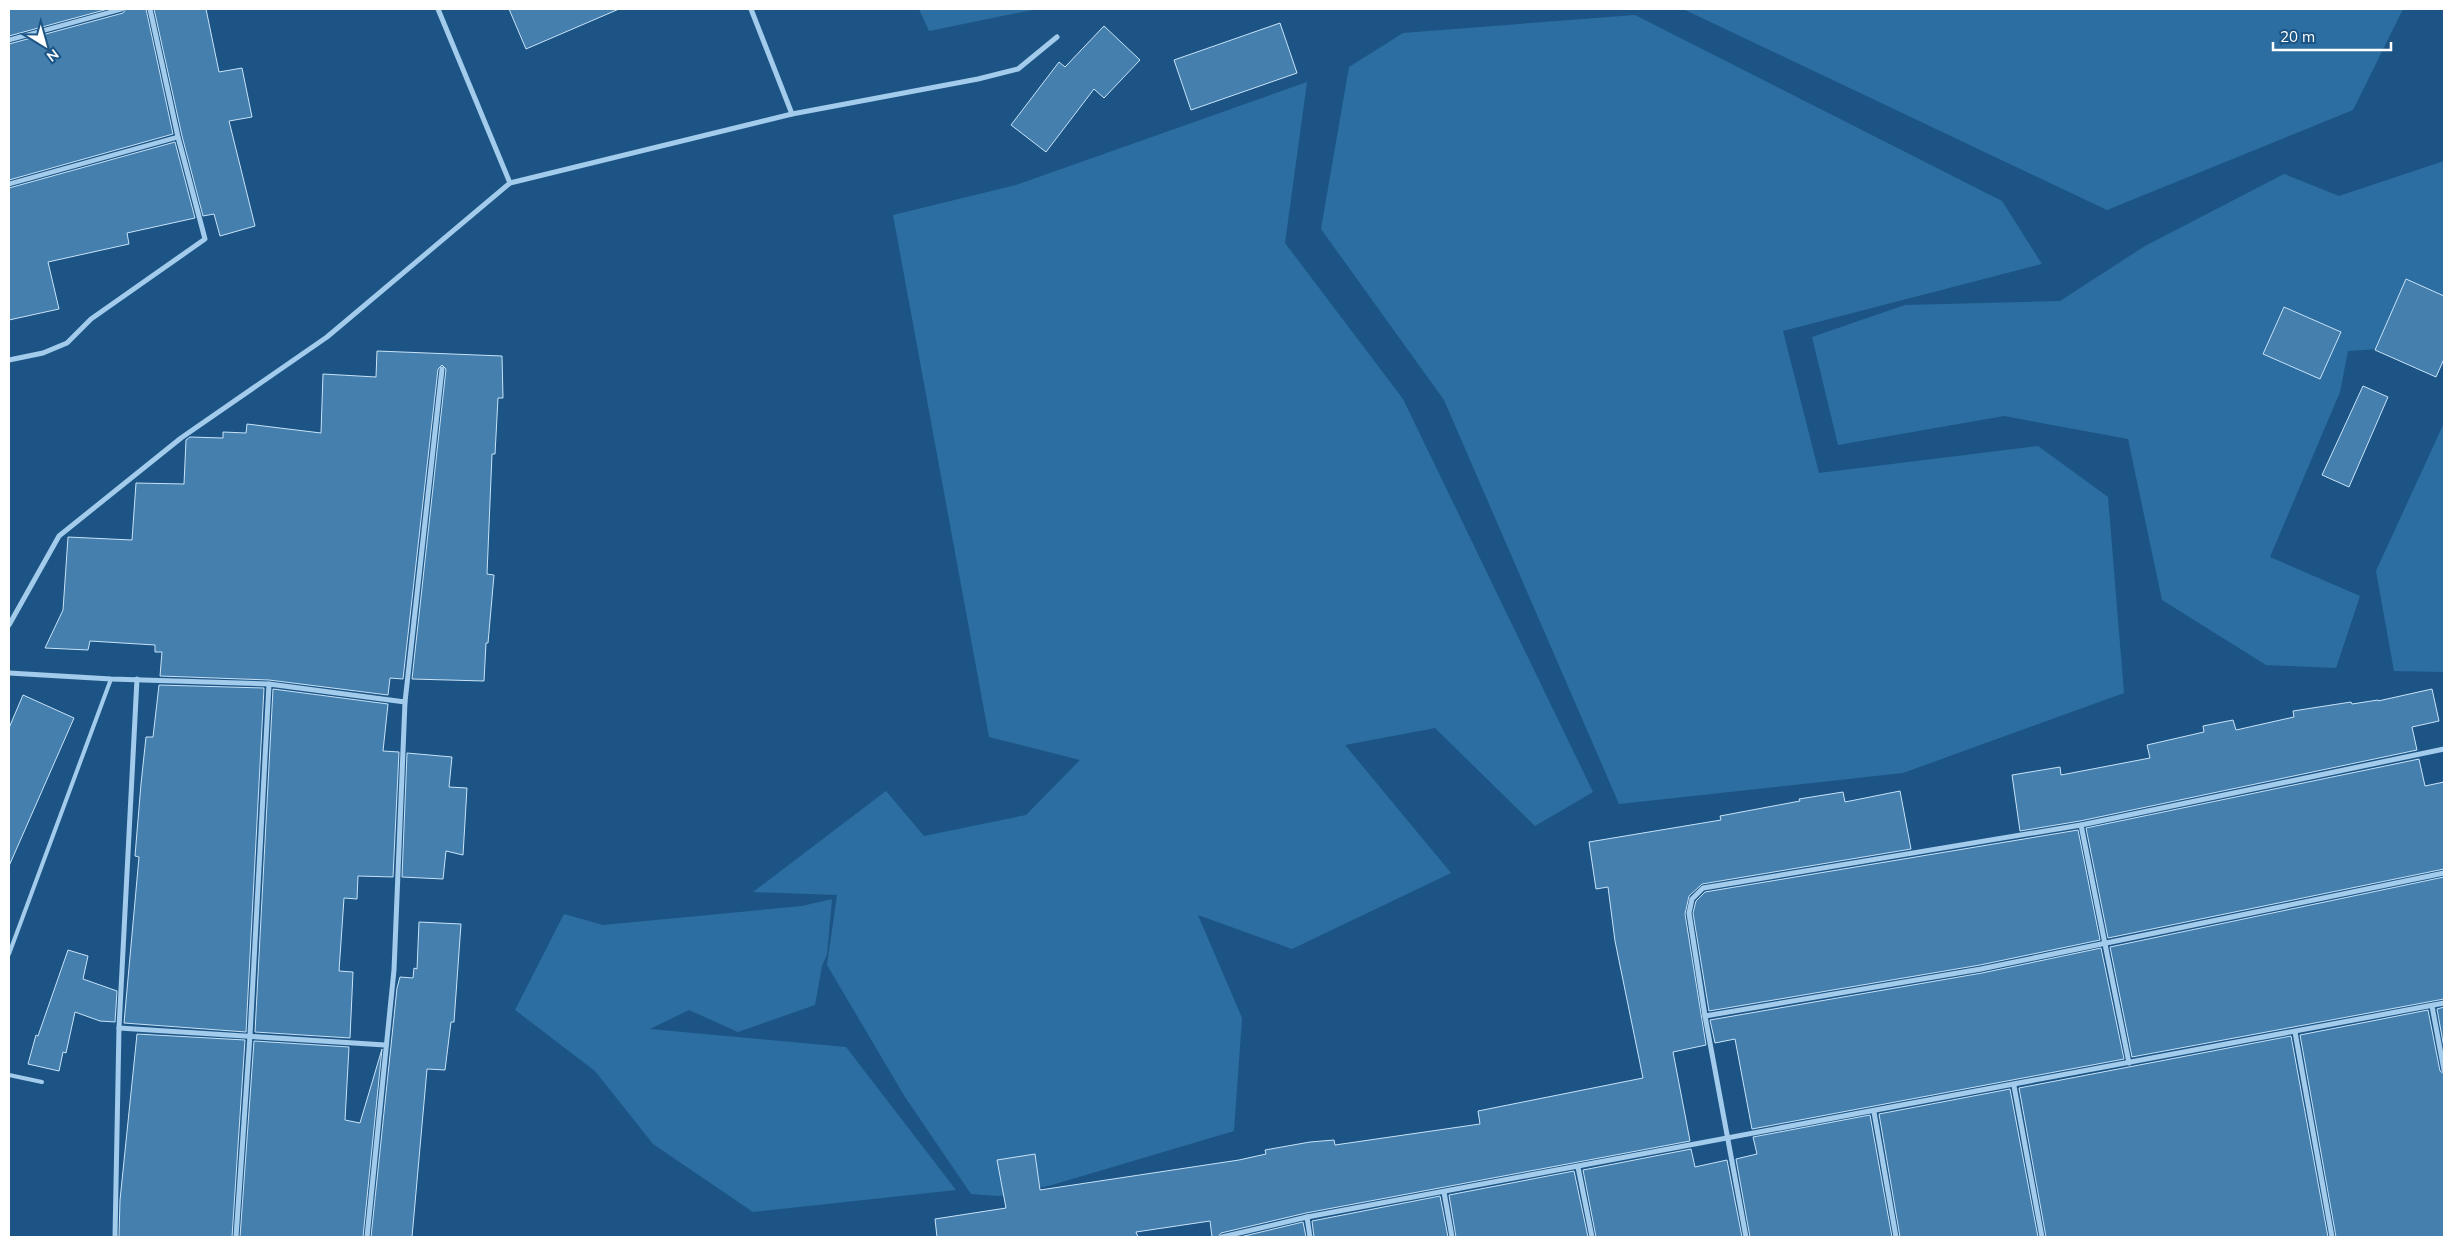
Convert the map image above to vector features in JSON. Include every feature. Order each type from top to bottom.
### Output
[{"type":"street","points":[[9,40],[122,9]]},
{"type":"street","points":[[9,360],[43,353],[67,342],[91,319],[205,239],[178,138],[150,9]]},
{"type":"street","points":[[438,9],[510,183]]},
{"type":"street","points":[[751,9],[792,114]]},
{"type":"street","points":[[9,625],[59,536],[181,438],[327,337],[510,183],[792,114],[1018,69],[1057,37]]},
{"type":"street","points":[[9,184],[178,138]]},
{"type":"street","points":[[367,1237],[394,970],[405,702],[442,369]]},
{"type":"street","points":[[9,673],[111,679],[269,684],[405,702]]},
{"type":"street","points":[[115,1237],[119,1028],[137,679]]},
{"type":"street","points":[[236,1237],[250,1035],[269,684]]},
{"type":"street","points":[[1746,1237],[1705,1016],[1689,913],[1692,899],[1703,888],[2081,825],[2444,750]]},
{"type":"street","points":[[2081,825],[2128,1063]]},
{"type":"street","points":[[1705,1016],[1980,969],[2444,873]]},
{"type":"street","points":[[1222,1237],[1306,1217],[1728,1140],[2444,1003]]},
{"type":"street","points":[[2432,1006],[2444,1070]]},
{"type":"street","points":[[119,1028],[250,1035],[385,1046]]},
{"type":"street","points":[[2295,1032],[2332,1237]]},
{"type":"street","points":[[2014,1086],[2042,1237]]},
{"type":"street","points":[[1874,1112],[1896,1237]]},
{"type":"street","points":[[1578,1167],[1592,1237]]},
{"type":"street","points":[[1444,1192],[1452,1237]]},
{"type":"street","points":[[1306,1217],[1310,1237]]},
{"type":"lane","points":[[9,954],[111,679]]},
{"type":"lane","points":[[9,1075],[42,1082]]},
{"type":"shaded area","points":[[919,9],[1037,9],[929,31]]},
{"type":"shaded area","points":[[1683,9],[2403,9],[2353,110],[2107,210]]},
{"type":"shaded area","points":[[1635,15],[2002,201],[2042,264],[1783,331],[1819,473],[2038,446],[2108,497],[2124,693],[1903,773],[1619,804],[1444,400],[1321,229],[1349,67],[1403,33]]},
{"type":"shaded area","points":[[1307,82],[1285,243],[1403,399],[1593,792],[1535,826],[1435,728],[1345,745],[1451,873],[1292,949],[1198,915],[1242,1018],[1234,1131],[1052,1185],[999,1196],[971,1194],[905,1097],[827,965],[837,895],[753,892],[886,791],[924,836],[1026,815],[1080,760],[989,737],[893,215],[1016,185]]},
{"type":"shaded area","points":[[2444,161],[2444,335],[2408,347],[2348,351],[2340,392],[2270,557],[2360,596],[2336,668],[2266,665],[2162,600],[2128,439],[2004,416],[1838,445],[1812,337],[1905,305],[2060,301],[2145,246],[2284,174],[2339,196]]},
{"type":"shaded area","points":[[2444,423],[2444,672],[2394,671],[2376,571]]},
{"type":"shaded area","points":[[832,899],[827,954],[822,966],[815,1005],[738,1032],[689,1010],[650,1029],[846,1047],[956,1190],[753,1212],[653,1144],[595,1071],[515,1010],[564,914],[603,925],[802,906]]},
{"type":"building","points":[[9,9],[108,9],[9,36]]},
{"type":"building","points":[[126,9],[146,9],[173,134],[9,180],[9,44],[123,13]]},
{"type":"building","points":[[154,9],[206,9],[219,72],[242,68],[252,117],[229,121],[255,226],[220,236],[214,214],[203,216],[182,136]]},
{"type":"building","points":[[509,9],[619,9],[526,49]]},
{"type":"building","points":[[1280,23],[1297,73],[1191,110],[1174,60]]},
{"type":"building","points":[[1104,26],[1140,60],[1104,98],[1094,89],[1046,152],[1011,125],[1059,62],[1065,67]]},
{"type":"building","points":[[175,142],[195,218],[127,233],[129,244],[48,262],[59,309],[9,320],[9,188]]},
{"type":"building","points":[[2406,279],[2444,296],[2444,359],[2436,377],[2375,350]]},
{"type":"building","points":[[2284,307],[2341,332],[2320,379],[2263,354]]},
{"type":"building","points":[[377,351],[502,356],[503,398],[498,398],[495,454],[492,454],[487,574],[494,575],[488,643],[486,643],[484,681],[412,679],[446,369],[442,365],[438,369],[403,679],[390,678],[388,695],[269,680],[160,676],[162,652],[155,652],[155,645],[90,641],[88,650],[45,648],[63,610],[68,537],[132,540],[136,483],[184,484],[186,440],[190,437],[223,438],[223,432],[246,433],[247,424],[321,433],[323,374],[376,377]]},
{"type":"building","points":[[2363,386],[2388,397],[2349,487],[2322,475]]},
{"type":"building","points":[[159,685],[264,688],[246,1032],[124,1023],[139,857],[135,856],[141,784],[146,737],[153,737]]},
{"type":"building","points":[[273,689],[388,704],[383,751],[399,752],[393,877],[358,876],[357,899],[344,898],[339,971],[353,972],[350,1038],[255,1032]]},
{"type":"building","points":[[2432,689],[2439,721],[2412,727],[2417,750],[2080,821],[2020,831],[2012,775],[2060,767],[2061,775],[2150,758],[2147,745],[2204,732],[2203,726],[2233,720],[2236,730],[2294,717],[2293,711],[2351,702],[2352,704],[2378,701]]},
{"type":"building","points":[[23,695],[74,718],[9,866],[9,728]]},
{"type":"building","points":[[407,753],[452,757],[449,787],[467,788],[463,855],[446,851],[443,879],[402,877]]},
{"type":"building","points":[[2419,759],[2425,786],[2444,782],[2444,869],[2108,938],[2086,828]]},
{"type":"building","points":[[1900,791],[1911,849],[1702,884],[1689,896],[1685,914],[1706,1045],[1673,1052],[1690,1141],[1306,1213],[1221,1233],[1218,1237],[1212,1237],[1210,1221],[1136,1232],[1138,1237],[937,1237],[935,1219],[1006,1208],[997,1160],[1035,1154],[1040,1190],[1239,1160],[1266,1154],[1265,1150],[1310,1142],[1334,1140],[1335,1145],[1480,1124],[1478,1111],[1643,1078],[1615,941],[1608,887],[1596,889],[1589,842],[1721,820],[1720,816],[1800,801],[1799,799],[1843,792],[1845,802]]},
{"type":"building","points":[[2078,830],[2100,940],[1980,965],[1709,1011],[1693,913],[1696,901],[1705,892]]},
{"type":"building","points":[[2444,877],[2444,999],[2132,1057],[2110,947]]},
{"type":"building","points":[[419,922],[461,924],[454,1022],[451,1022],[445,1070],[427,1069],[412,1237],[371,1237],[397,988],[400,977],[413,978],[414,968],[417,969]]},
{"type":"building","points":[[2101,948],[2124,1059],[1752,1129],[1735,1039],[1715,1043],[1710,1020],[1982,973]]},
{"type":"building","points":[[68,950],[88,956],[83,979],[117,991],[115,1022],[100,1021],[75,1012],[66,1053],[63,1052],[59,1071],[28,1064],[36,1035],[38,1036]]},
{"type":"building","points":[[2444,1007],[2444,1048],[2437,1009]]},
{"type":"building","points":[[2428,1010],[2440,1071],[2444,1074],[2444,1237],[2336,1237],[2300,1035]]},
{"type":"building","points":[[137,1034],[245,1040],[232,1237],[119,1237],[120,1200]]},
{"type":"building","points":[[2291,1036],[2328,1237],[2046,1237],[2019,1088]]},
{"type":"building","points":[[254,1041],[349,1047],[345,1120],[360,1123],[382,1049],[363,1237],[240,1237]]},
{"type":"building","points":[[2010,1089],[2038,1237],[1900,1237],[1879,1114]]},
{"type":"building","points":[[1870,1115],[1892,1237],[1750,1237],[1736,1159],[1757,1154],[1753,1137]]},
{"type":"building","points":[[1691,1149],[1695,1167],[1727,1160],[1742,1237],[1596,1237],[1583,1170]]},
{"type":"building","points":[[1574,1171],[1588,1237],[1456,1237],[1449,1195]]},
{"type":"building","points":[[1440,1196],[1448,1237],[1314,1237],[1312,1221]]},
{"type":"building","points":[[1303,1222],[1306,1237],[1240,1237]]}]
